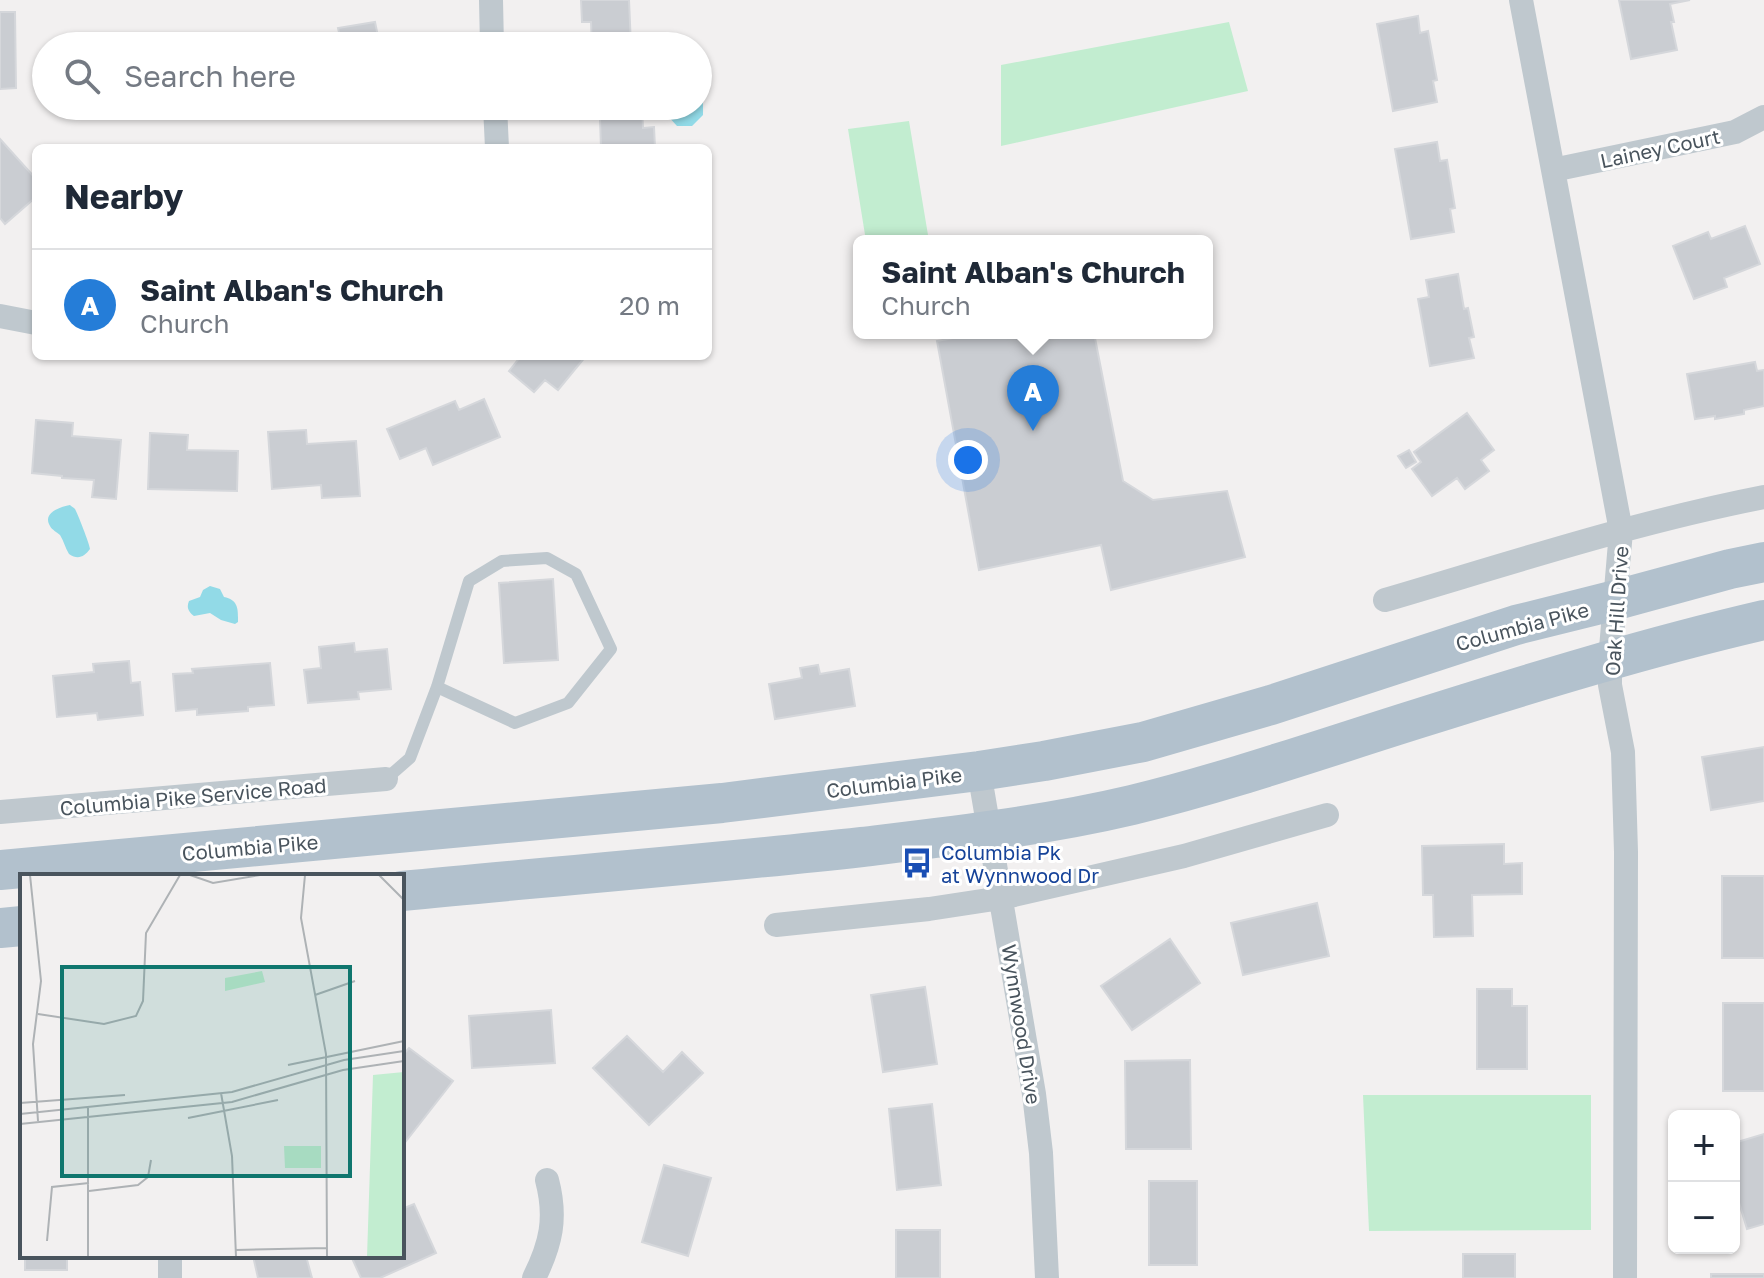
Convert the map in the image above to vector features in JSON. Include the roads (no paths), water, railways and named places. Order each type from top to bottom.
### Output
[{"type":"main road","name":"Columbia Pike","points":[[0,870],[163,866],[979,771],[1143,742],[1271,705],[1516,625],[1764,562]]},
{"type":"main road","points":[[404,891],[818,852],[1043,824],[1235,778],[1610,660],[1764,620]]},
{"type":"main road","points":[[0,928],[20,926]]},
{"type":"street","points":[[491,0],[492,32]]},
{"type":"street","name":"Oak Hill Drive","points":[[1521,0],[1621,531],[1610,685],[1623,752],[1626,852],[1625,1278]]},
{"type":"street","name":"Lainey Court","points":[[1553,170],[1735,132],[1764,117]]},
{"type":"street","points":[[496,120],[497,144]]},
{"type":"street","points":[[0,316],[32,322]]},
{"type":"street","points":[[1385,600],[1621,531],[1764,497]]},
{"type":"street","name":"Wynnwood Drive","points":[[979,771],[1040,1138],[1047,1278]]},
{"type":"street","name":"Columbia Pike Service Road","points":[[0,812],[386,779]]},
{"type":"street","points":[[776,925],[1001,898],[1184,856],[1327,815]]},
{"type":"street","points":[[534,1278],[546,1254],[552,1226],[551,1194],[547,1180]]},
{"type":"lane","points":[[386,779],[410,758],[437,687],[469,581],[502,561],[547,558],[576,574],[611,649],[568,703],[515,723],[437,687]]},
{"type":"water","points":[[672,120],[698,120],[692,126],[677,126]]},
{"type":"water","points":[[70,505],[76,511],[90,549],[81,557],[69,554],[60,535],[48,521],[53,511]]},
{"type":"water","points":[[210,586],[220,589],[224,597],[235,603],[238,622],[221,620],[210,613],[194,616],[189,611],[189,601],[200,597],[203,590]]},
{"type":"place","name":"Saint Alban's Church","points":[[1033,431]]},
{"type":"place","name":"Columbia Pk at Wynnwood Dr","points":[[917,863]]}]
